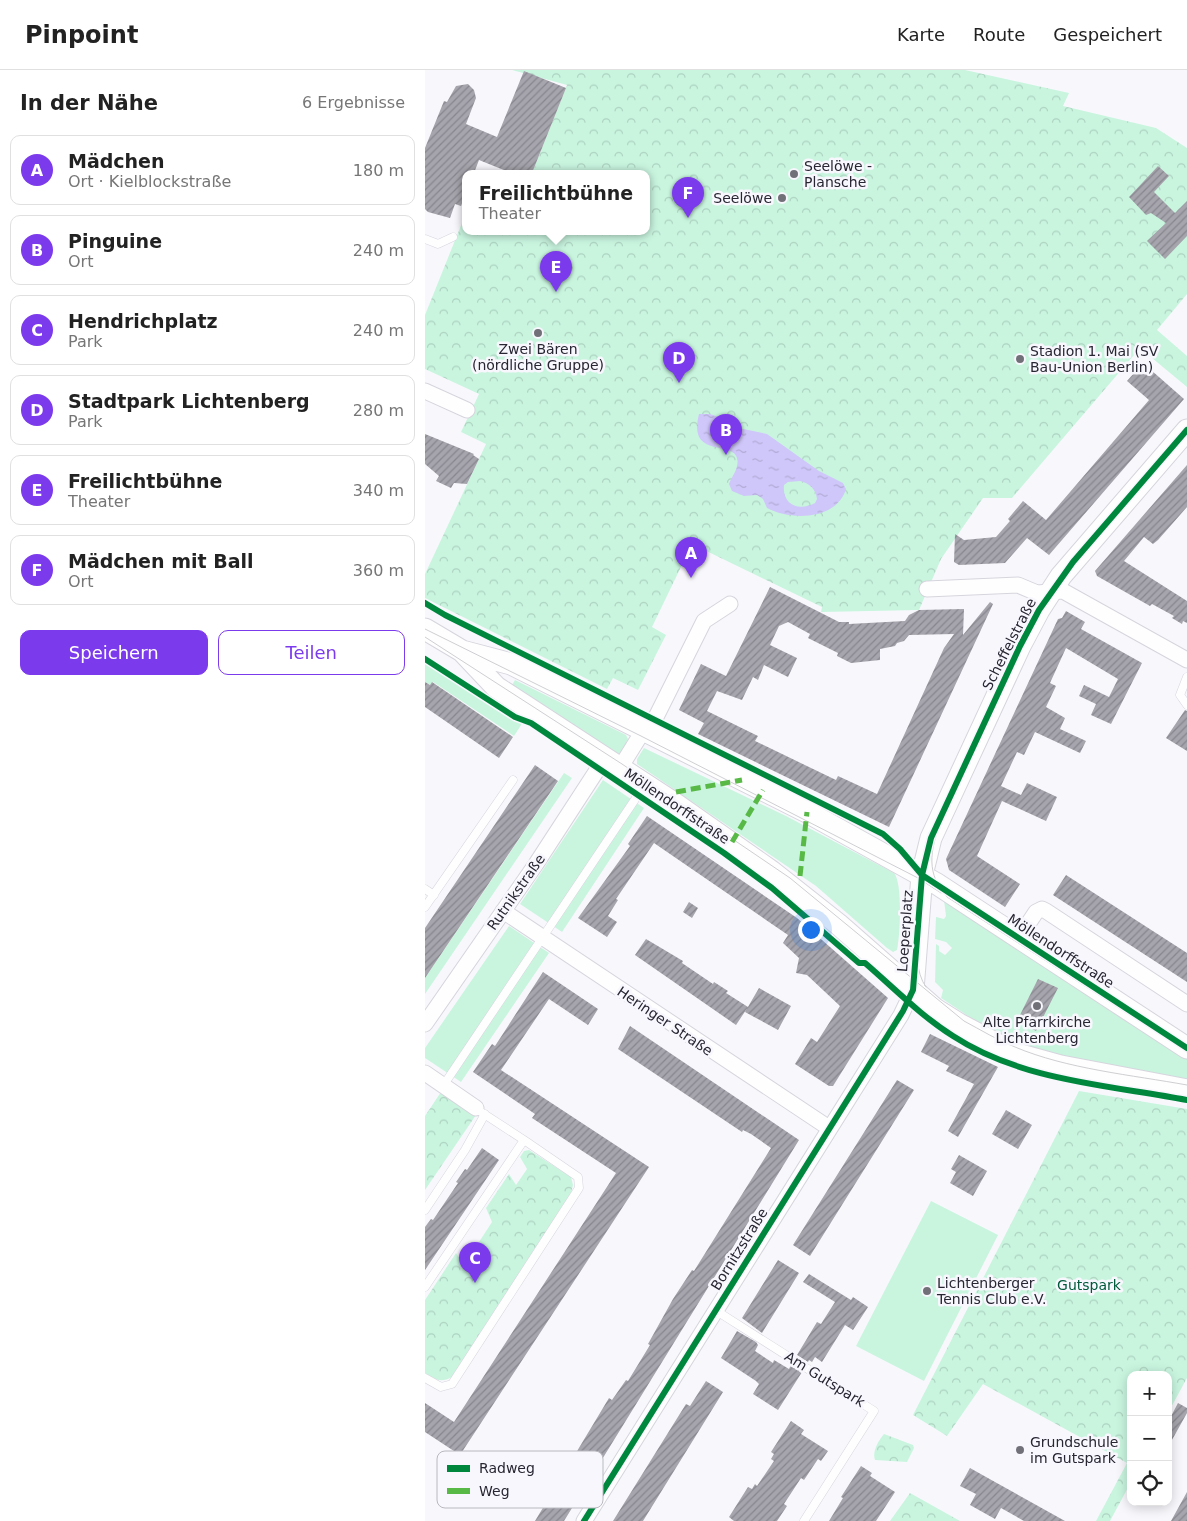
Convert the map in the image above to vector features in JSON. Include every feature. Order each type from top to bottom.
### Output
[{"type":"main road","name":"Scheffelstraße","points":[[922,874],[937,822],[1020,646],[1050,593],[1073,562],[1187,430]]},
{"type":"main road","name":"Möllendorffstraße","points":[[425,629],[462,651],[511,664],[643,732],[807,812],[922,874],[1187,1048]]},
{"type":"main road","name":"Möllendorffstraße","points":[[462,651],[496,687],[645,784],[771,870],[838,924],[935,1009],[959,1024],[1013,1053],[1061,1066],[1187,1090]]},
{"type":"main road","name":"Loeperplatz","points":[[913,990],[922,874]]},
{"type":"street","points":[[425,391],[467,410]]},
{"type":"street","points":[[927,589],[1018,585],[1037,593],[1063,591],[1187,660]]},
{"type":"street","name":"Rutnikstraße","points":[[425,1024],[503,911],[612,763],[656,717],[704,621],[730,604]]},
{"type":"street","name":"Möllendorffstraße","points":[[1018,938],[1036,912],[1042,909],[1187,1004]]},
{"type":"street","name":"Heringer Straße","points":[[503,911],[829,1128]]},
{"type":"street","name":"Bornitzstraße","points":[[603,1490],[901,1015],[913,990]]},
{"type":"street","points":[[425,1073],[480,1111]]},
{"type":"street","name":"Bornitzstraße","points":[[584,1521],[592,1508]]},
{"type":"lane","points":[[425,239],[438,244],[453,237]]},
{"type":"lane","points":[[1187,677],[1180,695],[1187,705]]},
{"type":"lane","points":[[425,907],[513,780]]},
{"type":"lane","points":[[443,1086],[645,784]]},
{"type":"lane","points":[[425,889],[434,894]]},
{"type":"lane","points":[[425,1210],[465,1150],[480,1111],[578,1177],[579,1188],[452,1384],[441,1387],[425,1378]]},
{"type":"lane","points":[[425,1287],[524,1140]]},
{"type":"lane","name":"Am Gutspark","points":[[715,1310],[874,1410],[804,1521]]},
{"type":"green space","points":[[512,70],[965,70],[1069,93],[1063,106],[1156,128],[1187,148],[1187,294],[1157,330],[1187,356],[1187,387],[1140,348],[1012,498],[983,498],[941,559],[919,610],[821,612],[822,607],[692,544],[652,627],[666,635],[638,690],[613,678],[607,689],[425,598],[425,574],[486,444],[461,432],[479,394],[425,369],[425,315],[462,223],[462,235],[650,235],[650,170],[533,170],[567,85]]},
{"type":"green space","points":[[425,658],[523,722],[514,736],[433,682],[430,685],[425,682]]},
{"type":"green space","points":[[515,680],[626,735],[628,739],[621,752],[617,754],[512,685]]},
{"type":"green space","points":[[644,748],[786,816],[894,873],[899,887],[900,898],[897,950],[893,952],[887,948],[816,886],[637,764],[637,759]]},
{"type":"green space","points":[[564,773],[572,778],[425,994],[425,978]]},
{"type":"green space","points":[[603,780],[644,808],[562,932],[520,904]]},
{"type":"green space","points":[[944,900],[1187,1057],[1187,1081],[1030,1050],[998,1036],[941,998],[943,990],[935,982],[936,944],[939,946],[939,951],[945,955],[952,948],[946,942],[935,939],[936,917],[944,919],[946,916]]},
{"type":"green space","points":[[509,926],[549,953],[461,1082],[425,1058],[425,1048]]},
{"type":"green space","name":"Gutspark","points":[[1079,1091],[1187,1109],[1187,1378],[1172,1406],[1172,1371],[1127,1371],[1127,1463],[983,1384],[947,1436],[913,1415]]},
{"type":"green space","points":[[441,1092],[476,1115],[425,1190],[425,1116]]},
{"type":"green space","points":[[529,1150],[571,1177],[573,1185],[571,1193],[452,1377],[445,1380],[435,1379],[425,1373],[425,1300],[456,1253],[464,1265],[492,1222],[486,1208],[509,1174],[516,1185],[527,1169],[520,1157],[524,1151]]},
{"type":"green space","name":"Lichtenberger Tennis Club e.V.","points":[[931,1201],[998,1235],[924,1381],[856,1346]]},
{"type":"green space","points":[[884,1434],[913,1445],[914,1448],[907,1462],[875,1460],[876,1447]]},
{"type":"green space","name":"Gutspark","points":[[1127,1463],[1127,1489],[1110,1521],[1096,1521]]},
{"type":"green space","points":[[910,1493],[960,1521],[890,1521]]},
{"type":"water","points":[[699,414],[710,414],[722,418],[734,427],[767,434],[819,471],[843,483],[846,489],[841,499],[833,507],[812,515],[788,515],[767,508],[763,499],[757,495],[744,496],[732,491],[729,484],[737,466],[737,457],[732,452],[707,444],[700,439],[697,429]],"holes":[[[788,482],[803,482],[814,489],[817,499],[815,503],[803,507],[788,501],[784,492],[784,485]]]},
{"type":"building","points":[[524,71],[566,88],[533,170],[504,170],[479,160],[475,170],[462,170],[462,203],[461,206],[455,204],[450,218],[428,212],[425,209],[425,148],[444,101],[447,102],[456,86],[468,84],[474,90],[476,98],[466,124],[497,137]]},
{"type":"building","points":[[1158,166],[1169,176],[1154,192],[1175,213],[1187,201],[1187,236],[1165,259],[1147,241],[1166,223],[1151,213],[1146,215],[1129,197]]},
{"type":"building","points":[[1143,363],[1184,399],[1049,555],[1027,538],[1005,563],[959,565],[954,562],[955,534],[964,540],[996,537],[1010,521],[1008,519],[1023,501],[1046,520],[1149,400],[1127,381]]},
{"type":"building","points":[[425,434],[474,454],[479,459],[467,484],[454,483],[451,488],[436,481],[439,476],[425,464]]},
{"type":"building","points":[[1187,465],[1187,507],[1158,540],[1153,544],[1144,537],[1124,561],[1187,601],[1187,623],[1183,621],[1182,624],[1172,618],[1174,616],[1152,604],[1150,606],[1097,576],[1095,571]]},
{"type":"building","points":[[770,587],[839,622],[849,622],[849,624],[905,621],[909,615],[919,610],[964,609],[963,635],[990,602],[993,604],[889,827],[698,734],[704,723],[679,710],[701,664],[726,676]],"holes":[[[788,622],[810,634],[808,638],[838,653],[837,656],[851,663],[880,660],[880,649],[895,646],[897,643],[904,641],[909,635],[954,634],[944,648],[877,794],[838,776],[836,780],[755,741],[758,736],[707,711],[717,691],[742,700],[753,677],[758,680],[764,665],[788,677],[797,658],[770,645],[779,626]]]},
{"type":"building","points":[[1066,611],[1085,622],[1081,629],[1142,663],[1111,724],[1091,715],[1096,704],[1079,696],[1084,685],[1109,697],[1118,679],[1066,648],[1050,683],[1056,686],[1046,707],[1065,718],[1060,729],[1086,741],[1080,753],[1035,732],[1024,755],[1017,752],[1001,786],[1021,795],[1027,783],[1057,797],[1046,821],[1002,801],[977,856],[1020,884],[1005,907],[949,870],[946,859],[1058,619],[1062,618]]},
{"type":"building","points":[[425,682],[430,685],[432,682],[513,737],[499,758],[425,707]]},
{"type":"building","points":[[1185,710],[1187,711],[1187,751],[1166,738]]},
{"type":"building","points":[[535,765],[558,781],[425,978],[425,928]]},
{"type":"building","points":[[647,816],[797,918],[888,998],[833,1086],[829,1086],[795,1064],[811,1038],[817,1042],[840,1006],[807,975],[796,973],[799,958],[783,943],[788,935],[654,843],[616,899],[618,900],[608,916],[617,922],[607,937],[578,918],[630,846],[628,844]]},
{"type":"building","points":[[1066,875],[1187,953],[1187,982],[1053,895]]},
{"type":"building","points":[[689,902],[698,908],[692,918],[683,912]]},
{"type":"building","points":[[646,939],[683,961],[682,963],[713,984],[714,982],[728,991],[726,993],[748,1007],[736,1025],[635,955]]},
{"type":"building","points":[[543,972],[598,1009],[588,1025],[549,999],[501,1070],[649,1167],[463,1451],[454,1451],[425,1432],[425,1403],[454,1422],[616,1173],[532,1118],[535,1114],[473,1072],[492,1044],[495,1046]]},
{"type":"building","name":"Alte Pfarrkirche Lichtenberg","points":[[1038,979],[1058,988],[1036,1031],[1017,1021]]},
{"type":"building","points":[[759,988],[791,1006],[778,1030],[745,1012]]},
{"type":"building","points":[[630,1026],[799,1140],[603,1458],[603,1451],[577,1451],[609,1398],[612,1400],[626,1380],[628,1381],[650,1345],[648,1344],[673,1299],[692,1270],[694,1271],[771,1148],[751,1134],[743,1130],[742,1132],[618,1049]]},
{"type":"building","points":[[930,1034],[998,1067],[958,1137],[948,1131],[974,1084],[946,1071],[949,1066],[921,1052]]},
{"type":"building","points":[[897,1080],[914,1090],[810,1256],[793,1245]]},
{"type":"building","points":[[1006,1110],[1032,1125],[1018,1149],[992,1134]]},
{"type":"building","points":[[482,1148],[499,1160],[425,1270],[425,1227],[431,1219],[433,1220],[458,1183],[456,1182]]},
{"type":"building","points":[[959,1155],[987,1171],[973,1196],[950,1183],[956,1172],[951,1169]]},
{"type":"building","points":[[778,1260],[799,1273],[762,1333],[742,1318]]},
{"type":"building","points":[[809,1274],[851,1300],[853,1297],[868,1307],[853,1330],[845,1325],[822,1362],[815,1357],[812,1362],[809,1360],[808,1362],[797,1355],[817,1322],[821,1324],[835,1302],[803,1282]]},
{"type":"building","points":[[737,1331],[756,1342],[758,1345],[755,1351],[773,1363],[774,1360],[789,1369],[791,1365],[802,1372],[778,1410],[753,1394],[759,1384],[756,1381],[721,1358]]},
{"type":"building","points":[[706,1381],[723,1392],[643,1521],[613,1521],[686,1404],[690,1406]]},
{"type":"building","points":[[1178,1403],[1187,1408],[1187,1413],[1172,1440],[1172,1416]]},
{"type":"building","points":[[791,1421],[804,1430],[801,1434],[828,1451],[821,1461],[818,1459],[804,1480],[801,1478],[784,1504],[787,1506],[777,1521],[734,1521],[729,1517],[748,1487],[752,1489],[755,1484],[757,1486],[774,1461],[771,1459],[774,1454],[771,1452]]},
{"type":"building","points":[[861,1466],[872,1473],[870,1476],[895,1492],[876,1521],[829,1521],[843,1498],[841,1497]]},
{"type":"building","points":[[970,1468],[1065,1521],[1024,1521],[1001,1508],[995,1519],[970,1505],[976,1494],[960,1486]]},
{"type":"building","points":[[1187,1492],[1187,1521],[1171,1521]]},
{"type":"building","points":[[543,1508],[572,1508],[564,1521],[535,1521]]},
{"type":"tram line","points":[[1187,435],[1074,564],[1047,602],[1023,646],[940,824],[932,853],[933,871],[936,880],[947,897],[1187,1052]]},
{"type":"tram line","points":[[425,629],[641,736],[918,878],[941,893]]},
{"type":"tram line","points":[[425,637],[622,764],[790,878],[964,1021],[995,1038],[1035,1055],[1100,1071],[1187,1085]]},
{"type":"tram line","points":[[926,987],[920,974],[916,957],[915,935],[921,866],[929,833]]},
{"type":"marked path","points":[[676,792],[742,780]]},
{"type":"marked path","points":[[732,842],[763,790]]},
{"type":"marked path","points":[[800,876],[807,812]]},
{"type":"cycle path","points":[[603,1491],[903,1011],[913,990],[922,875],[931,838],[1020,646],[1039,610],[1073,562],[1187,430]]},
{"type":"cycle path","points":[[425,603],[445,615],[883,834],[900,849],[922,875],[1187,1048]]},
{"type":"cycle path","points":[[425,659],[515,717],[531,723],[724,853],[772,888],[859,963],[865,963],[919,1011],[953,1036],[980,1051],[1008,1063],[1037,1072],[1096,1085],[1187,1100]]},
{"type":"cycle path","points":[[584,1521],[592,1508]]},
{"type":"place","name":"Seelöwe - Plansche","points":[[794,174]]},
{"type":"place","name":"Seelöwe","points":[[782,198]]},
{"type":"place","name":"Mädchen mit Ball","points":[[688,218]]},
{"type":"place","name":"Freilichtbühne","points":[[556,292]]},
{"type":"place","name":"Zwei Bären (nördliche Gruppe)","points":[[538,333]]},
{"type":"place","name":"Stadion 1. Mai (SV Bau-Union Berlin)","points":[[1020,359]]},
{"type":"place","name":"Stadtpark Lichtenberg","points":[[679,383]]},
{"type":"place","name":"Pinguine","points":[[726,455]]},
{"type":"place","name":"Mädchen","points":[[691,578]]},
{"type":"place","name":"Alte Pfarrkirche Lichtenberg","points":[[1037,1006]]},
{"type":"place","name":"Hendrichplatz","points":[[475,1283]]},
{"type":"place","name":"Lichtenberger Tennis Club e.V.","points":[[927,1291]]},
{"type":"place","name":"Grundschule im Gutspark","points":[[1020,1450]]}]
